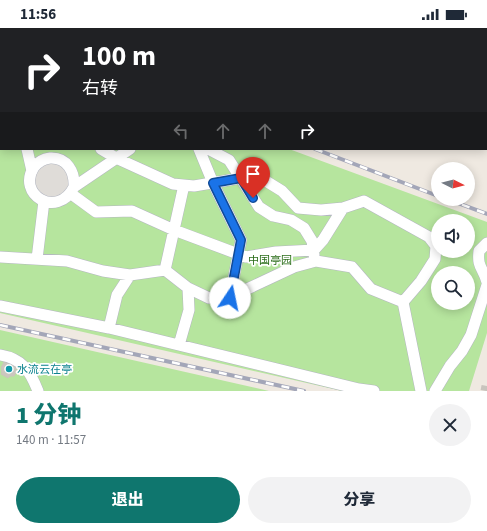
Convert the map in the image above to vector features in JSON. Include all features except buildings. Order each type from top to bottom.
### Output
[{"type":"lane","points":[[27,150],[32,171]]},
{"type":"lane","points":[[103,150],[116,158],[173,184],[194,186],[241,178],[261,178],[282,191],[298,208],[321,210],[342,208],[364,201],[429,237],[436,246],[435,259],[421,281],[403,302]]},
{"type":"lane","points":[[72,190],[74,179],[73,172],[62,160],[48,158],[36,165],[32,171],[30,185],[38,198],[51,203],[58,202],[65,199],[72,190],[128,150]]},
{"type":"lane","points":[[199,150],[213,183],[241,240],[230,298]]},
{"type":"lane","points":[[210,150],[229,160],[259,207],[273,216],[290,220],[304,228],[312,241],[315,256]]},
{"type":"lane","points":[[165,270],[184,185]]},
{"type":"lane","points":[[72,190],[96,212],[132,211],[174,230],[246,257],[276,252],[315,256],[352,267],[371,289],[403,302]]},
{"type":"lane","points":[[38,259],[44,201]]},
{"type":"lane","points":[[0,257],[67,260],[103,271],[130,275],[165,270],[188,288],[209,298],[230,298],[294,268],[315,256],[342,208]]},
{"type":"lane","points":[[487,243],[479,251],[478,263],[487,282]]},
{"type":"lane","points":[[109,328],[117,295],[130,275]]},
{"type":"lane","points":[[435,391],[472,334],[487,285]]},
{"type":"lane","points":[[179,345],[189,310],[188,288]]},
{"type":"lane","points":[[403,302],[421,391]]},
{"type":"lane","points":[[0,306],[109,328],[359,389],[374,391]]},
{"type":"lane","points":[[0,355],[12,358],[22,364],[30,373],[38,391]]},
{"type":"green space","name":"中国亭园","points":[[0,150],[292,150],[431,201],[431,206],[444,206],[465,214],[431,214],[431,258],[475,258],[475,218],[487,222],[487,333],[469,391],[342,391],[0,313]]},
{"type":"green space","points":[[0,330],[269,391],[0,391]]},
{"type":"shaded area","points":[[48,158],[73,172],[65,199],[38,198],[32,171]]},
{"type":"tunnel","points":[[486,391],[487,386]]},
{"type":"railway","points":[[318,150],[431,193]]},
{"type":"railway","points":[[466,206],[487,214]]},
{"type":"railway","points":[[0,325],[304,391]]},
{"type":"place","name":"水流云在亭","points":[[9,369]]},
{"type":"route","points":[[230,298],[241,240],[213,183],[241,178],[253,198]]}]
